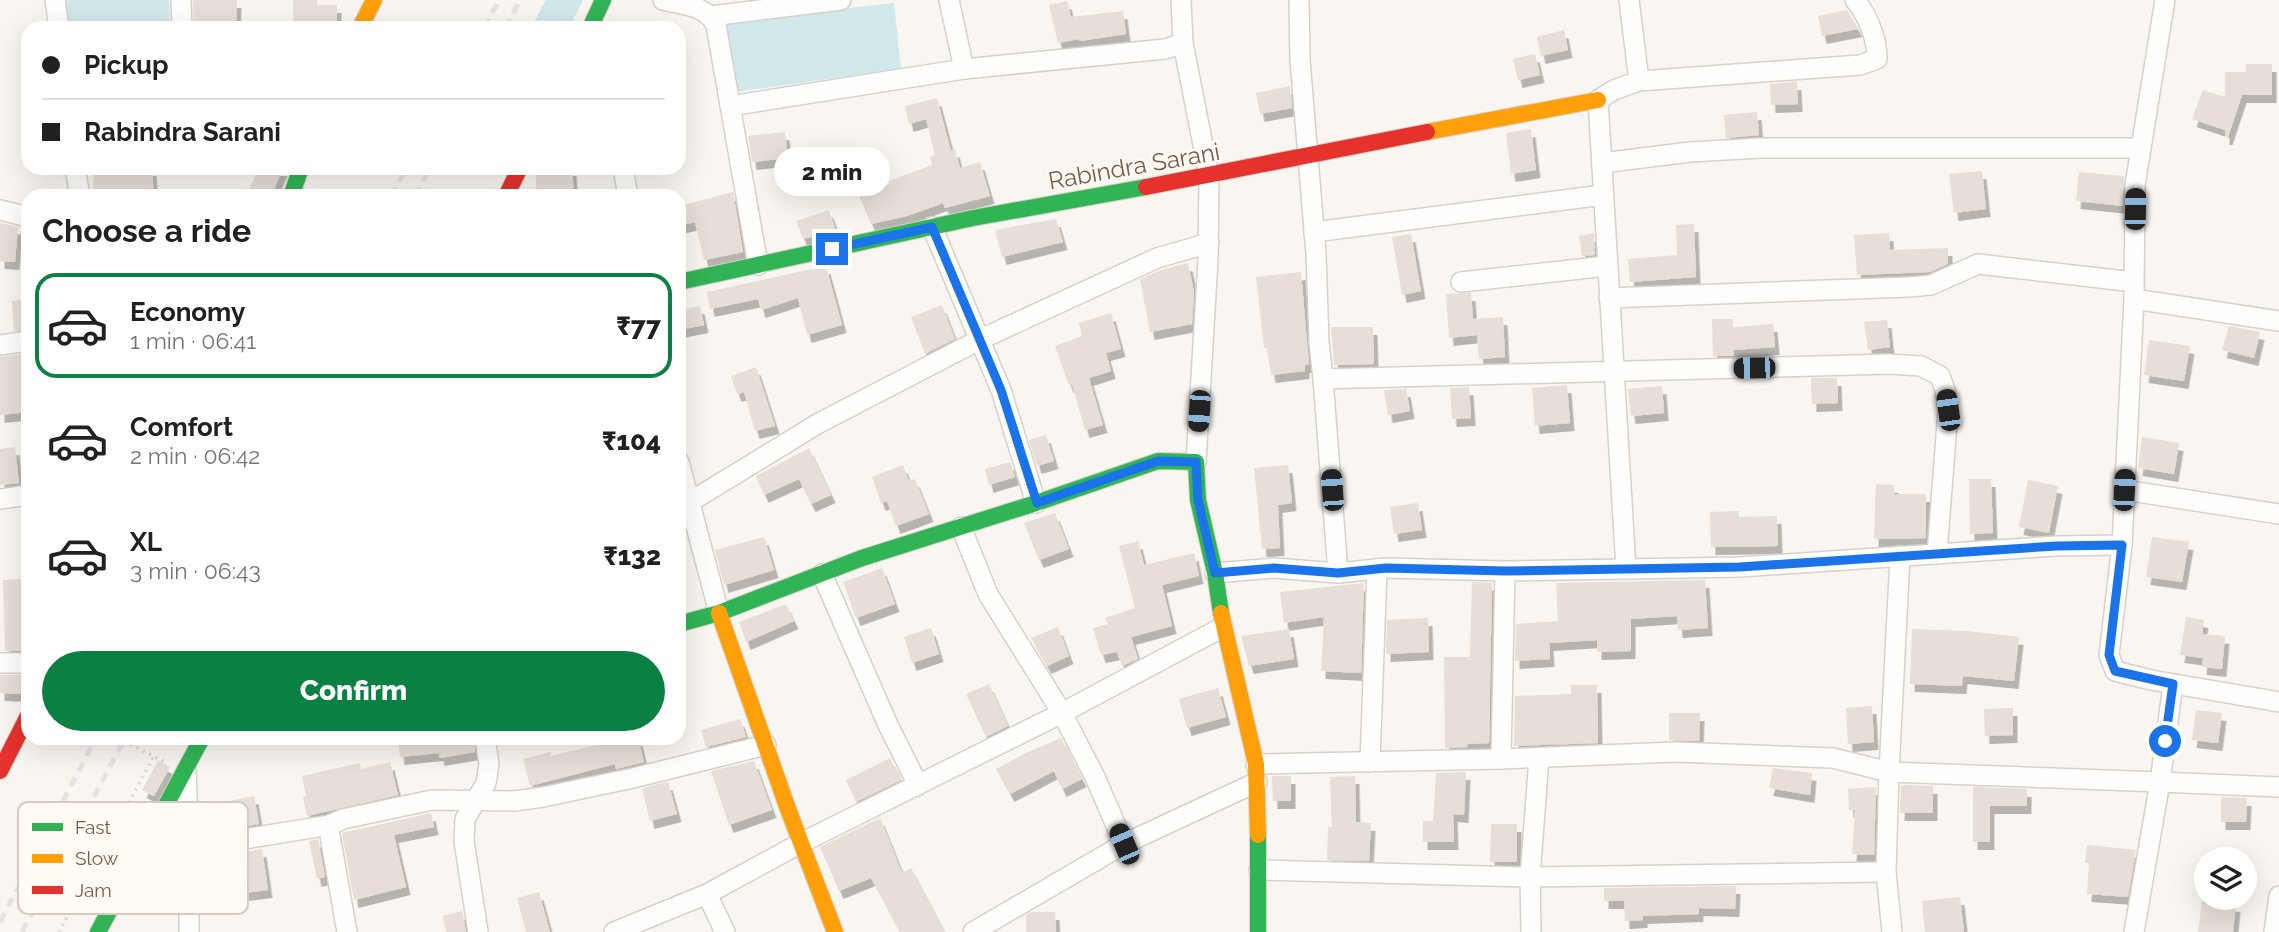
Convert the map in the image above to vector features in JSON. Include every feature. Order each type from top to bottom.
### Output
[{"type":"street","points":[[55,0],[58,21]]},
{"type":"street","points":[[181,0],[182,21]]},
{"type":"street","points":[[364,21],[374,0]]},
{"type":"street","points":[[663,0],[704,10],[716,25],[758,265]]},
{"type":"street","points":[[711,16],[841,0]]},
{"type":"street","points":[[949,0],[964,69]]},
{"type":"street","points":[[1181,0],[1182,43],[1209,176],[1209,243],[1196,462],[1198,500],[1215,573],[1223,627],[1257,773],[1258,932]]},
{"type":"street","points":[[1299,0],[1300,60],[1314,232],[1319,342],[1338,573]]},
{"type":"street","points":[[1629,0],[1639,81]]},
{"type":"street","points":[[1626,569],[1598,100],[1614,90],[1639,81],[1860,65],[1877,59],[1877,50],[1865,13],[1855,0]]},
{"type":"street","points":[[2165,0],[2135,185],[2134,291],[2122,545],[2109,655],[2115,671],[2279,702]]},
{"type":"street","points":[[593,21],[603,1]]},
{"type":"street","points":[[603,1],[605,21]]},
{"type":"street","points":[[730,106],[964,69],[1165,49],[1182,43]]},
{"type":"street","name":"Rabindra Sarani","points":[[686,280],[972,218],[1209,176],[1598,100]]},
{"type":"street","points":[[1602,163],[1690,152],[1762,148],[2141,148]]},
{"type":"street","points":[[1314,232],[1603,195]]},
{"type":"street","points":[[0,210],[21,214]]},
{"type":"street","points":[[932,227],[1005,402],[1037,503]]},
{"type":"street","points":[[835,932],[765,746],[687,514],[819,423],[979,340],[1157,258],[1209,243]]},
{"type":"street","points":[[1609,298],[1931,285],[1978,264],[2134,291],[2279,321]]},
{"type":"street","points":[[1461,282],[1607,267]]},
{"type":"street","points":[[0,345],[21,342]]},
{"type":"street","points":[[1324,379],[1889,364],[1921,366],[1940,376],[1948,410],[1937,554]]},
{"type":"street","points":[[686,622],[719,613],[863,558],[1037,503],[1158,461],[1196,462]]},
{"type":"street","points":[[2124,490],[2279,514]]},
{"type":"street","points":[[0,499],[21,496]]},
{"type":"street","points":[[961,527],[988,594],[1062,713],[1095,777],[1124,844]]},
{"type":"street","points":[[1215,573],[1274,568],[1338,573],[1377,569],[1505,571],[1740,567],[2056,546],[2122,545]]},
{"type":"street","points":[[1892,932],[1886,873],[1900,556]]},
{"type":"street","points":[[1370,762],[1377,569]]},
{"type":"street","points":[[1501,759],[1505,571]]},
{"type":"street","points":[[822,574],[888,725],[918,785]]},
{"type":"street","points":[[614,932],[707,894],[801,843],[1062,713],[1223,627]]},
{"type":"street","points":[[0,663],[21,663]]},
{"type":"street","points":[[2134,932],[2160,782],[2173,684]]},
{"type":"street","points":[[0,771],[9,735]]},
{"type":"street","points":[[169,802],[199,745]]},
{"type":"street","points":[[478,932],[464,841],[466,819],[486,783],[489,764],[486,745]]},
{"type":"street","points":[[248,838],[330,825],[368,812],[432,800],[514,801],[543,797],[765,746]]},
{"type":"street","points":[[984,930],[1124,844],[1257,773],[1370,762],[1676,752],[1833,758],[1889,772],[2279,787]]},
{"type":"street","points":[[1531,932],[1530,877],[1539,758]]},
{"type":"street","points":[[186,772],[187,802]]},
{"type":"street","points":[[330,825],[329,836],[347,932]]},
{"type":"street","points":[[1259,870],[1530,877],[1886,873]]},
{"type":"street","points":[[707,894],[725,932]]},
{"type":"street","points":[[2274,932],[2279,896]]},
{"type":"street","points":[[97,932],[105,914]]},
{"type":"street","points":[[189,914],[189,932]]},
{"type":"path","points":[[132,745],[186,772]]},
{"type":"path","points":[[128,802],[153,756]]},
{"type":"path","points":[[59,932],[69,914]]},
{"type":"water","points":[[62,0],[169,0],[170,21],[65,21]]},
{"type":"water","points":[[546,0],[583,0],[572,21],[535,21]]},
{"type":"water","points":[[894,3],[901,69],[735,92],[724,22]]},
{"type":"building","points":[[193,0],[237,0],[236,21],[194,21]]},
{"type":"building","points":[[293,0],[317,0],[317,5],[337,5],[337,21],[293,21]]},
{"type":"building","points":[[1067,1],[1071,17],[1123,11],[1126,34],[1058,43],[1049,5]]},
{"type":"building","points":[[1847,10],[1858,29],[1822,36],[1818,16]]},
{"type":"building","points":[[1564,30],[1568,50],[1541,56],[1537,37]]},
{"type":"building","points":[[1535,54],[1540,75],[1518,80],[1513,59]]},
{"type":"building","points":[[2246,64],[2272,64],[2272,95],[2242,95],[2228,137],[2225,137],[2225,130],[2192,119],[2203,90],[2225,97],[2225,72],[2246,72]]},
{"type":"building","points":[[1797,82],[1798,104],[1771,105],[1770,84]]},
{"type":"building","points":[[1290,86],[1292,108],[1260,114],[1256,93]]},
{"type":"building","points":[[937,98],[951,151],[955,149],[960,168],[980,162],[990,196],[945,208],[943,203],[907,216],[871,224],[859,196],[932,165],[930,157],[935,155],[926,119],[909,124],[905,106]]},
{"type":"building","points":[[1757,112],[1759,135],[1726,138],[1724,115]]},
{"type":"building","points":[[1531,129],[1536,170],[1511,174],[1506,133]]},
{"type":"building","points":[[785,132],[788,158],[752,162],[748,136]]},
{"type":"building","points":[[1982,171],[1986,209],[1954,213],[1949,174]]},
{"type":"building","points":[[2079,172],[2124,176],[2123,206],[2076,201]]},
{"type":"building","points":[[92,175],[152,175],[154,189],[94,189]]},
{"type":"building","points":[[256,175],[280,175],[274,189],[249,189]]},
{"type":"building","points":[[536,175],[572,175],[574,189],[536,189]]},
{"type":"building","points":[[733,192],[743,252],[704,260],[695,222],[686,224],[686,204]]},
{"type":"building","points":[[829,210],[836,231],[803,239],[796,221]]},
{"type":"building","points":[[1056,219],[1063,242],[1002,257],[995,230]]},
{"type":"building","points":[[0,223],[18,227],[15,262],[0,261]]},
{"type":"building","points":[[1694,224],[1696,277],[1630,282],[1628,259],[1677,255],[1676,225]]},
{"type":"building","points":[[1594,233],[1595,255],[1582,256],[1579,236]]},
{"type":"building","points":[[1889,233],[1890,250],[1948,248],[1948,264],[1930,272],[1857,275],[1854,235]]},
{"type":"building","points":[[1411,234],[1421,291],[1402,295],[1392,237]]},
{"type":"building","points":[[1188,263],[1194,292],[1192,324],[1150,332],[1140,279]]},
{"type":"building","points":[[826,266],[842,325],[807,335],[798,298],[761,310],[758,299],[710,309],[707,292]]},
{"type":"building","points":[[1301,272],[1309,365],[1305,365],[1305,371],[1271,375],[1267,348],[1264,348],[1256,277]]},
{"type":"building","points":[[1471,293],[1473,319],[1503,317],[1505,357],[1479,359],[1477,335],[1449,338],[1446,294]]},
{"type":"building","points":[[21,300],[21,330],[14,331],[12,301]]},
{"type":"building","points":[[942,305],[955,339],[925,354],[911,317]]},
{"type":"building","points":[[700,306],[704,325],[686,329],[686,309]]},
{"type":"building","points":[[1111,313],[1121,349],[1106,353],[1111,371],[1089,378],[1103,425],[1085,430],[1072,384],[1069,385],[1055,346],[1082,336],[1079,323]]},
{"type":"building","points":[[1712,319],[1733,319],[1733,327],[1773,324],[1775,347],[1733,350],[1734,356],[1713,356]]},
{"type":"building","points":[[1887,320],[1890,347],[1868,350],[1864,322]]},
{"type":"building","points":[[2229,326],[2260,332],[2254,358],[2222,350]]},
{"type":"building","points":[[1331,327],[1373,327],[1374,364],[1334,365]]},
{"type":"building","points":[[2149,340],[2190,346],[2184,381],[2144,375]]},
{"type":"building","points":[[21,354],[21,413],[0,415],[0,357]]},
{"type":"building","points":[[756,367],[775,426],[755,431],[744,392],[737,394],[731,376]]},
{"type":"building","points":[[1811,378],[1837,378],[1838,403],[1812,404]]},
{"type":"building","points":[[1567,385],[1570,423],[1535,426],[1532,388]]},
{"type":"building","points":[[1662,386],[1664,413],[1631,416],[1628,389]]},
{"type":"building","points":[[1469,387],[1471,418],[1452,419],[1450,388]]},
{"type":"building","points":[[1406,389],[1410,411],[1388,415],[1384,390]]},
{"type":"building","points":[[1046,435],[1054,461],[1037,466],[1029,440]]},
{"type":"building","points":[[2142,437],[2179,443],[2174,474],[2138,468]]},
{"type":"building","points":[[15,447],[19,483],[0,485],[0,449]]},
{"type":"building","points":[[809,448],[831,495],[811,504],[799,479],[764,495],[756,476]]},
{"type":"building","points":[[1010,462],[1015,477],[989,485],[985,469]]},
{"type":"building","points":[[903,465],[909,481],[915,479],[929,514],[896,526],[887,501],[881,503],[872,477]]},
{"type":"building","points":[[1288,465],[1292,503],[1278,505],[1280,548],[1262,549],[1254,468]]},
{"type":"building","points":[[1969,479],[1991,479],[1993,533],[1970,534]]},
{"type":"building","points":[[2028,480],[2058,486],[2049,533],[2019,527]]},
{"type":"building","points":[[1876,484],[1894,485],[1894,494],[1926,494],[1926,538],[1874,539]]},
{"type":"building","points":[[1418,503],[1422,530],[1394,534],[1390,507]]},
{"type":"building","points":[[1739,511],[1739,517],[1777,516],[1778,546],[1711,547],[1710,512]]},
{"type":"building","points":[[1055,513],[1069,549],[1039,560],[1024,523]]},
{"type":"building","points":[[764,537],[774,570],[724,585],[715,550]]},
{"type":"building","points":[[2152,537],[2189,542],[2182,582],[2146,577]]},
{"type":"building","points":[[1138,541],[1144,565],[1194,553],[1199,576],[1162,585],[1172,626],[1131,637],[1138,659],[1122,666],[1117,652],[1101,655],[1093,628],[1108,624],[1105,618],[1135,608],[1119,546]]},
{"type":"building","points":[[882,568],[895,604],[856,618],[843,582]]},
{"type":"building","points":[[21,579],[21,651],[5,651],[3,580]]},
{"type":"building","points":[[1705,580],[1708,628],[1678,630],[1677,616],[1631,619],[1631,651],[1597,652],[1597,640],[1549,643],[1550,659],[1515,661],[1516,624],[1558,621],[1556,583]]},
{"type":"building","points":[[1472,582],[1492,583],[1489,743],[1445,748],[1444,657],[1470,657]]},
{"type":"building","points":[[1364,583],[1361,673],[1321,671],[1324,617],[1284,623],[1280,592]]},
{"type":"building","points":[[786,604],[794,621],[746,642],[739,622]]},
{"type":"building","points":[[2186,617],[2204,620],[2202,634],[2225,636],[2222,669],[2202,667],[2203,658],[2180,655]]},
{"type":"building","points":[[1428,618],[1429,652],[1386,654],[1387,620]]},
{"type":"building","points":[[1058,627],[1069,656],[1047,666],[1031,638]]},
{"type":"building","points":[[931,628],[939,654],[912,663],[904,637]]},
{"type":"building","points":[[1289,629],[1294,659],[1249,666],[1241,636]]},
{"type":"building","points":[[1912,629],[1968,631],[2019,637],[2014,681],[1963,676],[1962,686],[1910,684]]},
{"type":"building","points":[[0,675],[21,675],[21,694],[0,693]]},
{"type":"building","points":[[989,684],[1008,726],[986,737],[966,694]]},
{"type":"building","points":[[1571,685],[1597,685],[1598,743],[1514,746],[1515,696],[1571,694]]},
{"type":"building","points":[[1218,688],[1226,717],[1187,728],[1179,699]]},
{"type":"building","points":[[1872,706],[1874,742],[1848,744],[1846,708]]},
{"type":"building","points":[[2013,708],[2013,735],[1985,736],[1984,709]]},
{"type":"building","points":[[2196,710],[2222,713],[2218,743],[2192,740]]},
{"type":"building","points":[[1669,713],[1700,713],[1699,741],[1669,740]]},
{"type":"building","points":[[740,719],[746,737],[706,747],[701,730]]},
{"type":"building","points":[[1061,738],[1082,779],[1062,789],[1054,771],[1010,794],[996,769]]},
{"type":"building","points":[[399,745],[474,745],[475,752],[440,758],[439,753],[400,757]]},
{"type":"building","points":[[597,745],[640,745],[644,762],[616,769],[615,764],[530,786],[523,759],[550,752],[551,756]]},
{"type":"building","points":[[890,758],[901,780],[856,802],[846,780]]},
{"type":"building","points":[[158,761],[170,767],[154,796],[142,790]]},
{"type":"building","points":[[754,761],[772,810],[729,825],[711,771]]},
{"type":"building","points":[[390,762],[398,795],[307,816],[302,776],[360,763],[361,769]]},
{"type":"building","points":[[1773,768],[1812,773],[1810,795],[1769,788]]},
{"type":"building","points":[[1466,772],[1464,815],[1453,814],[1454,842],[1423,842],[1423,821],[1433,821],[1436,773]]},
{"type":"building","points":[[1272,776],[1291,776],[1291,801],[1273,801]]},
{"type":"building","points":[[1355,776],[1356,822],[1371,823],[1369,861],[1327,860],[1328,827],[1332,827],[1330,777]]},
{"type":"building","points":[[668,782],[677,814],[650,821],[642,788]]},
{"type":"building","points":[[1901,786],[1933,786],[1933,813],[1900,813]]},
{"type":"building","points":[[1876,787],[1874,855],[1852,854],[1855,810],[1849,810],[1848,789]]},
{"type":"building","points":[[1973,787],[2027,789],[2027,806],[1990,806],[1990,842],[1973,842]]},
{"type":"building","points":[[254,796],[259,824],[248,826],[248,802],[225,802]]},
{"type":"building","points":[[2221,797],[2247,798],[2246,822],[2221,822]]},
{"type":"building","points":[[431,813],[434,827],[394,835],[406,887],[354,900],[342,833]]},
{"type":"building","points":[[880,818],[902,873],[911,868],[945,932],[900,932],[871,878],[839,891],[820,847]]},
{"type":"building","points":[[1491,824],[1517,824],[1517,862],[1490,862]]},
{"type":"building","points":[[318,839],[325,877],[317,879],[309,841]]},
{"type":"building","points":[[2087,845],[2136,850],[2128,897],[2087,894]]},
{"type":"building","points":[[262,849],[268,890],[248,892],[248,851]]},
{"type":"building","points":[[1736,886],[1735,909],[1699,908],[1699,914],[1643,916],[1643,920],[1625,921],[1624,901],[1604,901],[1604,888]]},
{"type":"building","points":[[539,892],[550,932],[526,932],[517,898]]},
{"type":"building","points":[[1960,897],[1964,932],[1925,932],[1922,901]]},
{"type":"building","points":[[2201,910],[2235,910],[2233,932],[2198,932]]},
{"type":"building","points":[[462,911],[466,932],[446,932],[443,916]]},
{"type":"building","points":[[1031,912],[1055,912],[1056,932],[1026,932],[1026,915]]},
{"type":"railway","points":[[488,21],[499,0]]},
{"type":"railway","points":[[509,21],[520,0]]},
{"type":"railway","points":[[395,189],[403,175]]},
{"type":"railway","points":[[419,189],[426,175]]},
{"type":"railway","points":[[63,802],[92,745]]},
{"type":"railway","points":[[91,802],[121,745]]},
{"type":"railway","points":[[0,922],[18,888]]},
{"type":"railway","points":[[22,932],[32,914]]},
{"type":"traffic: fast","points":[[593,21],[603,0]]},
{"type":"traffic: fast","points":[[294,189],[298,175]]},
{"type":"traffic: fast","points":[[686,280],[973,218],[1146,187]]},
{"type":"traffic: fast","points":[[686,622],[719,613],[862,558],[1158,461],[1196,462],[1198,500],[1221,613]]},
{"type":"traffic: fast","points":[[168,802],[198,745]]},
{"type":"traffic: fast","points":[[1258,835],[1258,932]]},
{"type":"traffic: fast","points":[[98,932],[108,914]]},
{"type":"traffic: slow","points":[[364,21],[374,0]]},
{"type":"traffic: slow","points":[[1427,132],[1598,100]]},
{"type":"traffic: slow","points":[[719,613],[788,809],[835,932]]},
{"type":"traffic: slow","points":[[1221,613],[1256,764],[1258,835]]},
{"type":"traffic: jam","points":[[1146,187],[1427,132]]},
{"type":"traffic: jam","points":[[510,189],[516,175]]},
{"type":"traffic: jam","points":[[0,771],[21,730]]},
{"type":"route","points":[[832,249],[932,227],[1001,390],[1037,503],[1158,461],[1196,462],[1198,500],[1215,573],[1274,568],[1338,573],[1386,568],[1505,571],[1740,567],[2056,546],[2122,545],[2109,655],[2115,671],[2173,684],[2165,741]]}]
